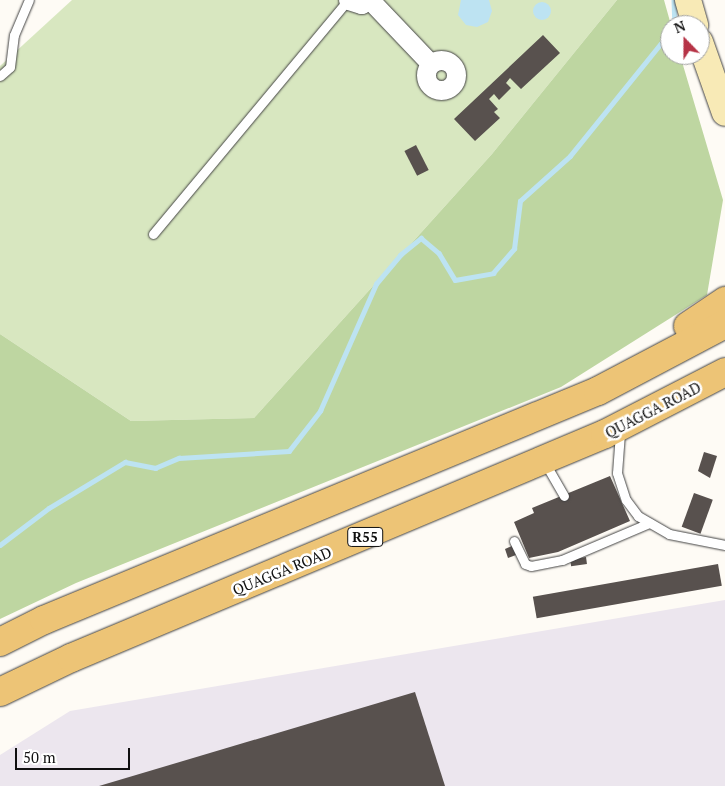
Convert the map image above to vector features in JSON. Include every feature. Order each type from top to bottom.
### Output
[{"type":"main road","points":[[688,0],[692,15]]},
{"type":"main road","points":[[708,65],[725,113]]},
{"type":"main road","points":[[598,391],[646,354],[725,301]]},
{"type":"main road","points":[[0,642],[44,620],[598,391],[725,324]]},
{"type":"main road","name":"QUAGGA ROAD","points":[[0,692],[80,654],[543,461],[622,426],[719,379]]},
{"type":"street","points":[[348,0],[361,4],[370,0],[431,64]]},
{"type":"lane","points":[[0,76],[10,67],[14,35],[29,0]]},
{"type":"lane","points":[[153,234],[348,0]]},
{"type":"lane","points":[[622,426],[616,456],[619,483],[626,500],[638,516],[648,524],[669,534],[725,545]]},
{"type":"lane","points":[[543,461],[564,496]]},
{"type":"lane","points":[[514,541],[526,564],[531,566],[562,560],[587,545],[648,524]]},
{"type":"shaded area","points":[[725,600],[725,786],[0,786],[0,755],[70,711]]},
{"type":"green space","points":[[72,0],[617,0],[492,154],[254,418],[131,421],[0,334],[0,66]]},
{"type":"green space","points":[[617,0],[664,0],[668,15],[660,15],[660,65],[683,65],[723,200],[707,295],[561,387],[76,583],[0,619],[0,334],[131,421],[254,418],[492,154]]},
{"type":"water","points":[[461,0],[489,0],[492,11],[488,22],[477,27],[466,25],[458,15]]},
{"type":"water","points":[[542,2],[548,5],[551,11],[548,17],[542,20],[536,17],[533,11],[536,5]]},
{"type":"building","points":[[543,35],[560,53],[521,89],[510,78],[506,83],[511,88],[499,100],[494,94],[489,99],[498,109],[494,112],[500,118],[475,141],[454,119]]},
{"type":"building","points":[[416,145],[429,170],[417,176],[404,151]]},
{"type":"building","points":[[704,452],[717,456],[710,478],[698,471]]},
{"type":"building","points":[[610,476],[630,521],[558,552],[529,558],[514,522],[534,513],[532,508]]},
{"type":"building","points":[[694,493],[713,500],[700,534],[682,527]]},
{"type":"building","points":[[512,546],[516,555],[508,558],[505,549]]},
{"type":"building","points":[[586,557],[587,564],[571,566],[570,559]]},
{"type":"building","points":[[718,564],[722,586],[537,618],[533,597]]},
{"type":"building","points":[[415,692],[445,786],[99,786]]},
{"type":"waterway","points":[[674,0],[675,15]]},
{"type":"waterway","points":[[0,545],[49,508],[125,462],[155,468],[179,458],[289,451],[320,411],[376,284],[400,255],[421,238],[439,253],[455,280],[493,273],[514,249],[520,201],[570,156],[660,44]]}]
